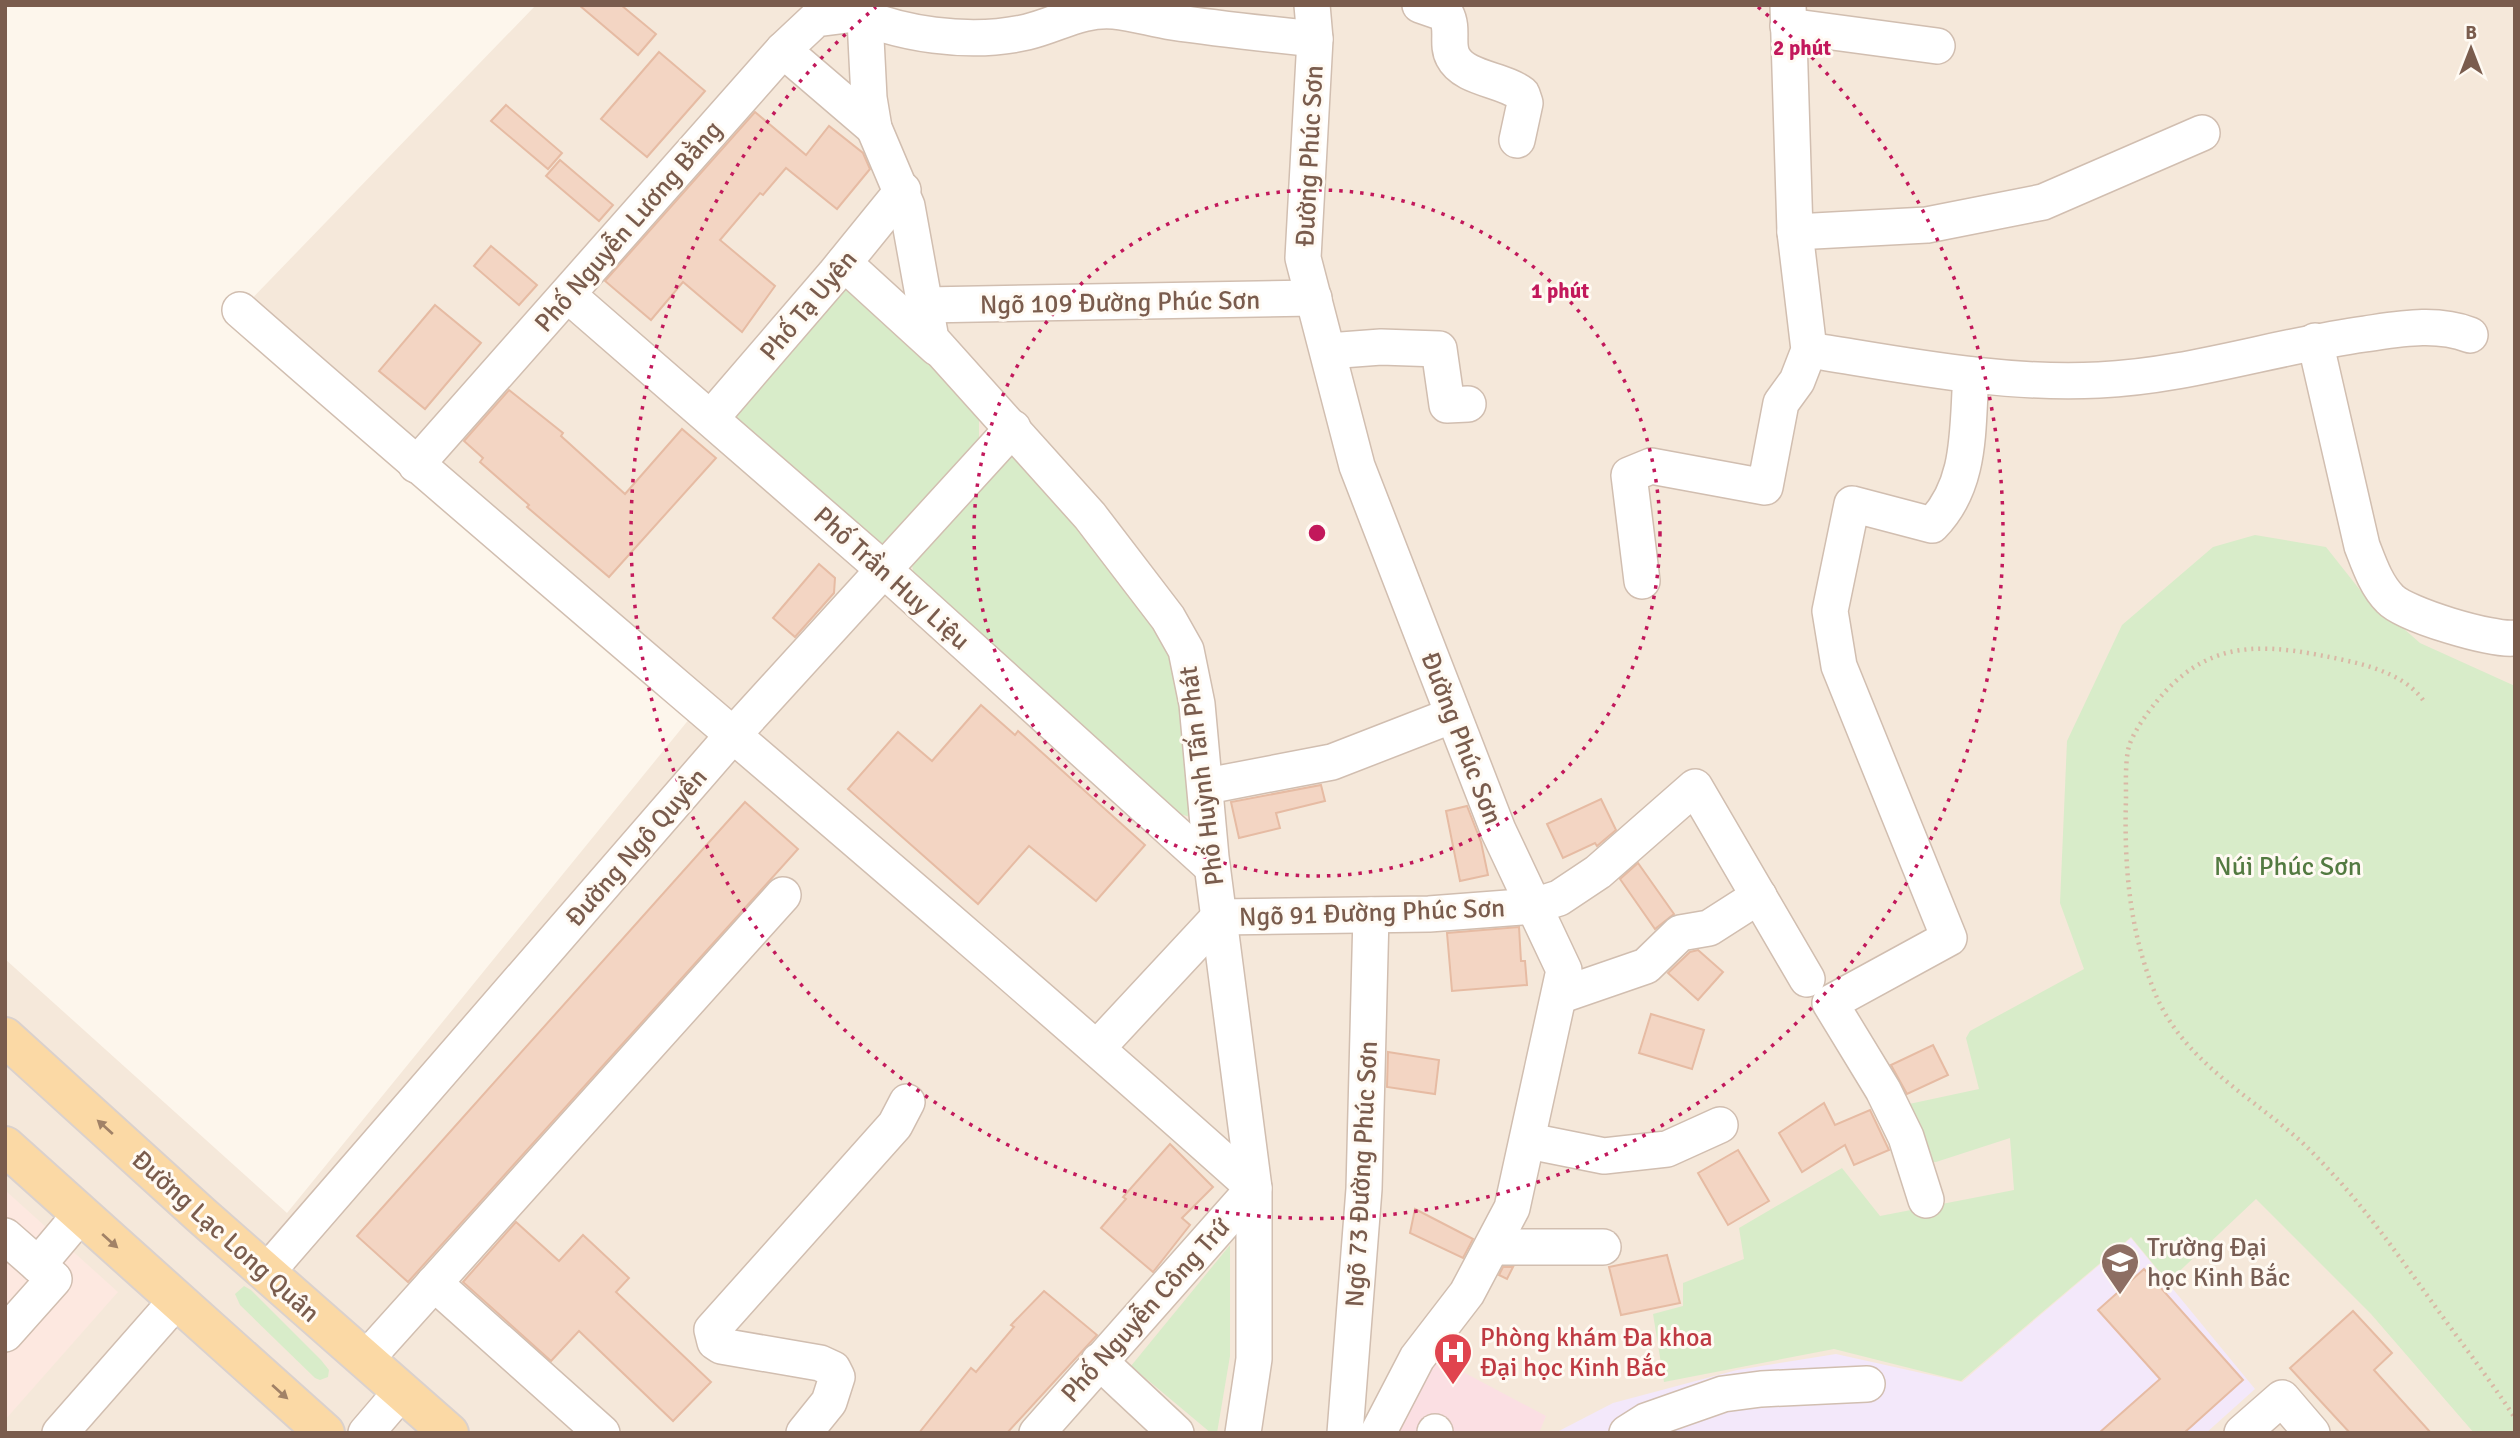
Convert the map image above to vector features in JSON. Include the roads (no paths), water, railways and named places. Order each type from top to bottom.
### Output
[{"type":"main road","name":"Đường Lạc Long Quân","points":[[5,1037],[266,1273],[449,1433]]},
{"type":"main road","points":[[5,1146],[325,1433]]},
{"type":"street","name":"Đường Phúc Sơn","points":[[1312,5],[1315,39],[1303,258],[1357,466],[1498,830],[1564,970],[1512,1208],[1494,1247],[1467,1293],[1417,1358],[1378,1433]]},
{"type":"street","points":[[1439,8],[1452,25],[1450,52],[1454,60],[1461,67],[1522,94],[1525,103],[1517,140]]},
{"type":"street","points":[[856,11],[912,31],[980,37],[1028,32],[1072,15],[1114,11],[1170,22],[1315,39]]},
{"type":"street","name":"Phố Nguyễn Lương Bằng","points":[[416,465],[783,50],[816,19],[856,11]]},
{"type":"street","name":"Phố Huỳnh Tấn Phát","points":[[856,11],[874,128],[902,190],[928,331],[937,348],[1013,428],[1090,516],[1178,634],[1186,650],[1197,705],[1207,786],[1212,867],[1254,1188],[1254,1345],[1243,1433]]},
{"type":"street","points":[[1642,581],[1629,475],[1651,467],[1765,487],[1781,403],[1797,382],[1809,350],[1795,232],[1788,16],[1937,46]]},
{"type":"street","points":[[783,50],[874,128]]},
{"type":"street","points":[[1795,232],[1927,225],[2043,202],[2202,134]]},
{"type":"street","name":"Phố Tạ Uyên","points":[[710,418],[844,263],[902,190]]},
{"type":"street","points":[[844,263],[937,348]]},
{"type":"street","name":"Phố Trần Huy Liệu","points":[[568,295],[882,568],[1212,867]]},
{"type":"street","name":"Ngõ 109 Đường Phúc Sơn","points":[[925,305],[1314,298]]},
{"type":"street","points":[[240,310],[416,465],[1098,1047],[1254,1188]]},
{"type":"street","points":[[1809,350],[1971,375],[2097,380],[2165,373],[2315,341],[2413,328],[2453,328],[2470,335]]},
{"type":"street","points":[[2315,341],[2362,546],[2373,575],[2390,600],[2416,613],[2477,632],[2506,639],[2515,638]]},
{"type":"street","points":[[1328,351],[1381,347],[1439,349],[1447,405],[1468,404]]},
{"type":"street","points":[[1926,1200],[1906,1137],[1883,1090],[1830,1003],[1948,938],[1839,666],[1830,611],[1852,505],[1932,525],[1955,495],[1964,471],[1971,375]]},
{"type":"street","name":"Đường Ngô Quyền","points":[[266,1273],[732,736],[882,568],[1013,428]]},
{"type":"street","points":[[1207,786],[1332,762],[1453,715]]},
{"type":"street","name":"Ngõ 91 Đường Phúc Sơn","points":[[1098,1047],[1219,917],[1371,915],[1534,906],[1559,898],[1598,872],[1695,787],[1759,896]]},
{"type":"street","points":[[365,1360],[783,895]]},
{"type":"street","points":[[1559,996],[1646,966],[1680,933],[1709,928],[1759,896],[1807,979]]},
{"type":"street","name":"Ngõ 73 Đường Phúc Sơn","points":[[1345,1433],[1364,1189],[1371,915]]},
{"type":"street","points":[[804,1433],[830,1402],[838,1377],[833,1369],[820,1363],[721,1346],[715,1342],[712,1330],[894,1125],[907,1102]]},
{"type":"street","points":[[1529,1140],[1604,1156],[1667,1149],[1720,1125]]},
{"type":"street","name":"Phố Nguyễn Công Trứ","points":[[1037,1433],[1254,1188]]},
{"type":"street","points":[[38,1265],[80,1215]]},
{"type":"street","points":[[5,1236],[54,1279],[5,1334]]},
{"type":"street","points":[[1494,1247],[1603,1247]]},
{"type":"street","points":[[434,1283],[602,1433]]},
{"type":"street","points":[[60,1433],[176,1301]]},
{"type":"street","points":[[1099,1362],[1176,1433]]},
{"type":"street","points":[[1627,1433],[1646,1421],[1723,1394],[1760,1388],[1867,1384]]},
{"type":"street","points":[[366,1433],[402,1391]]},
{"type":"street","points":[[2242,1433],[2282,1398],[2312,1433]]},
{"type":"place","name":"Trường Đại học Kinh Bắc","points":[[2120,1296]]},
{"type":"place","name":"Phòng khám Đa khoa Đại học Kinh Bắc","points":[[1453,1386]]},
{"type":"park label","name":"Núi Phúc Sơn","points":[[2288,866]]}]
